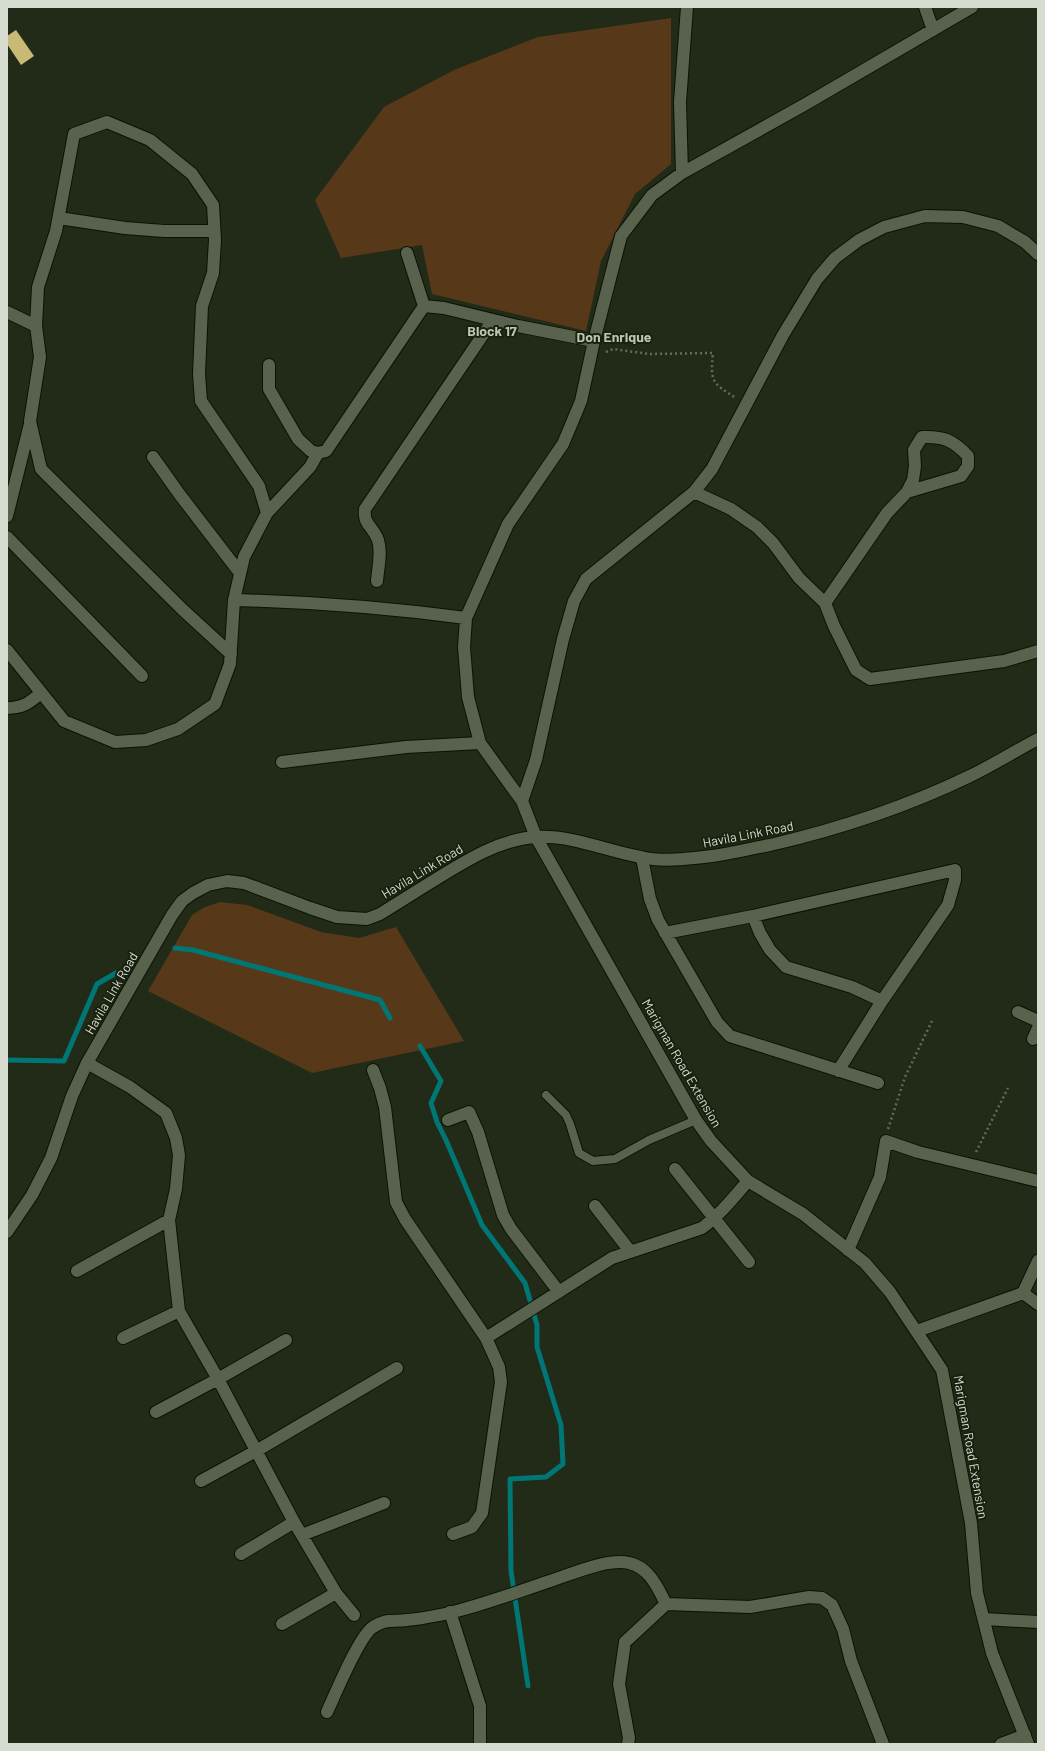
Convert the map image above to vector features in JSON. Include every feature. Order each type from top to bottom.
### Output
[{"type":"street","points":[[682,173],[680,102],[687,7]]},
{"type":"street","points":[[925,7],[933,30]]},
{"type":"street","points":[[282,762],[406,747],[480,743],[468,696],[464,647],[466,618],[508,524],[563,444],[581,401],[594,341],[621,236],[652,195],[682,173],[972,7]]},
{"type":"street","points":[[7,516],[30,421],[40,357],[36,326],[38,287],[56,230],[74,134],[106,122],[150,140],[192,174],[213,205],[213,274],[202,306],[199,374],[201,401],[259,486],[267,513]]},
{"type":"street","points":[[522,801],[536,760],[563,639],[574,601],[586,579],[694,492],[712,469],[783,335],[817,279],[835,258],[859,240],[884,227],[926,216],[962,217],[998,226],[1025,242],[1038,254]]},
{"type":"street","points":[[58,218],[124,228],[164,231],[214,231]]},
{"type":"street","points":[[407,253],[424,306]]},
{"type":"street","points":[[424,306],[444,308],[594,341]]},
{"type":"street","points":[[269,366],[269,389],[298,439],[311,451],[318,453],[326,451],[424,306]]},
{"type":"street","points":[[7,312],[36,326]]},
{"type":"street","points":[[377,581],[380,550],[377,539],[364,518],[365,509],[493,320]]},
{"type":"street","points":[[30,421],[40,469],[172,600],[231,654]]},
{"type":"street","points":[[825,603],[887,513],[907,492],[913,480],[915,466],[914,450],[922,437],[938,436],[952,443],[968,456],[968,466],[961,476],[907,492]]},
{"type":"street","points":[[7,650],[64,721],[115,742],[146,740],[178,729],[215,704],[230,664],[234,600],[244,556],[267,513],[310,467],[318,453]]},
{"type":"street","points":[[153,458],[240,573]]},
{"type":"street","points":[[694,492],[731,509],[757,527],[773,543],[799,578],[825,603],[834,626],[856,670],[870,679],[1004,661],[1038,651]]},
{"type":"street","points":[[7,537],[142,676]]},
{"type":"street","points":[[234,600],[308,602],[402,610],[466,618]]},
{"type":"street","points":[[7,708],[19,708],[30,702],[41,693]]},
{"type":"street","name":"Havila Link Road","points":[[7,1232],[32,1195],[51,1158],[72,1096],[87,1063],[172,915],[182,901],[208,885],[227,881],[244,883],[337,917],[367,919],[392,906],[468,859],[494,847],[536,837],[580,842],[642,858],[673,860],[707,857],[809,836],[855,822],[904,804],[970,776],[1038,739]]},
{"type":"street","name":"Marigman Road Extension","points":[[480,743],[522,801],[536,837],[696,1120],[711,1141],[748,1180],[803,1214],[865,1263],[890,1292],[942,1370],[971,1523],[977,1594],[992,1653],[1026,1739]]},
{"type":"street","points":[[642,858],[650,899],[665,934],[717,1022],[730,1036],[878,1083]]},
{"type":"street","points":[[665,934],[753,916],[955,870],[948,905],[882,1001],[838,1071]]},
{"type":"street","points":[[753,916],[760,933],[770,950],[786,967],[852,987],[882,1001]]},
{"type":"street","points":[[1018,1012],[1038,1021]]},
{"type":"street","points":[[1033,1039],[1038,1028]]},
{"type":"street","points":[[87,1063],[130,1087],[166,1113],[176,1138],[179,1155],[176,1189],[169,1220],[179,1311],[218,1379],[302,1536],[336,1593],[354,1616]]},
{"type":"street","points":[[373,1070],[380,1088],[384,1107],[396,1202],[405,1219],[486,1338],[499,1367],[501,1382],[482,1513],[472,1527],[453,1534]]},
{"type":"street","points":[[448,1120],[469,1112],[478,1132],[503,1215],[511,1229],[559,1292]]},
{"type":"street","points":[[848,1250],[880,1177],[886,1141],[918,1152],[1038,1182]]},
{"type":"street","points":[[675,1169],[749,1262]]},
{"type":"street","points":[[486,1338],[612,1258],[702,1228],[714,1219],[748,1180]]},
{"type":"street","points":[[595,1206],[630,1251]]},
{"type":"street","points":[[77,1271],[169,1220]]},
{"type":"street","points":[[917,1331],[1023,1292],[1038,1261]]},
{"type":"street","points":[[1023,1292],[1038,1304]]},
{"type":"street","points":[[123,1338],[179,1311]]},
{"type":"street","points":[[156,1412],[286,1340]]},
{"type":"street","points":[[201,1481],[256,1451],[397,1368]]},
{"type":"street","points":[[302,1536],[384,1503]]},
{"type":"street","points":[[241,1554],[294,1522]]},
{"type":"street","points":[[327,1712],[350,1660],[371,1628],[387,1620],[406,1621],[450,1612],[583,1570],[615,1562],[630,1563],[646,1571],[666,1604]]},
{"type":"street","points":[[282,1624],[336,1593]]},
{"type":"street","points":[[628,1744],[629,1738],[619,1684],[625,1642],[666,1604],[750,1607],[809,1597],[822,1598],[832,1605],[843,1629],[851,1661],[883,1744]]},
{"type":"street","points":[[450,1612],[480,1706],[480,1744]]},
{"type":"street","points":[[984,1619],[1038,1622]]},
{"type":"street","points":[[1002,1744],[1026,1739]]},
{"type":"lane","points":[[546,1095],[566,1115],[579,1153],[593,1161],[615,1159],[649,1140],[696,1120]]},
{"type":"path","points":[[590,358],[613,349],[648,354],[713,353],[712,373],[716,386],[747,404]]},
{"type":"path","points":[[886,1141],[905,1077],[932,1021]]},
{"type":"path","points":[[969,1165],[1008,1088]]},
{"type":"shaded area","points":[[671,18],[671,164],[635,194],[601,261],[586,331],[432,294],[422,245],[341,258],[315,200],[384,107],[454,70],[538,37]]},
{"type":"shaded area","points":[[220,902],[247,905],[321,932],[359,938],[396,927],[464,1041],[312,1073],[148,991],[192,915],[205,907]]},
{"type":"building","points":[[16,30],[34,56],[21,65],[7,44],[7,36]]},
{"type":"waterway","points":[[175,948],[193,950],[380,1000],[390,1018]]},
{"type":"waterway","points":[[7,1060],[64,1061],[97,984],[116,973]]},
{"type":"waterway","points":[[420,1046],[441,1081],[431,1103],[437,1122],[482,1225],[525,1283],[537,1325],[537,1347],[561,1425],[563,1464],[546,1477],[510,1479],[511,1571],[528,1686]]},
{"type":"district","name":"Block 17","points":[[492,331]]},
{"type":"district","name":"Don Enrique","points":[[614,337]]}]
